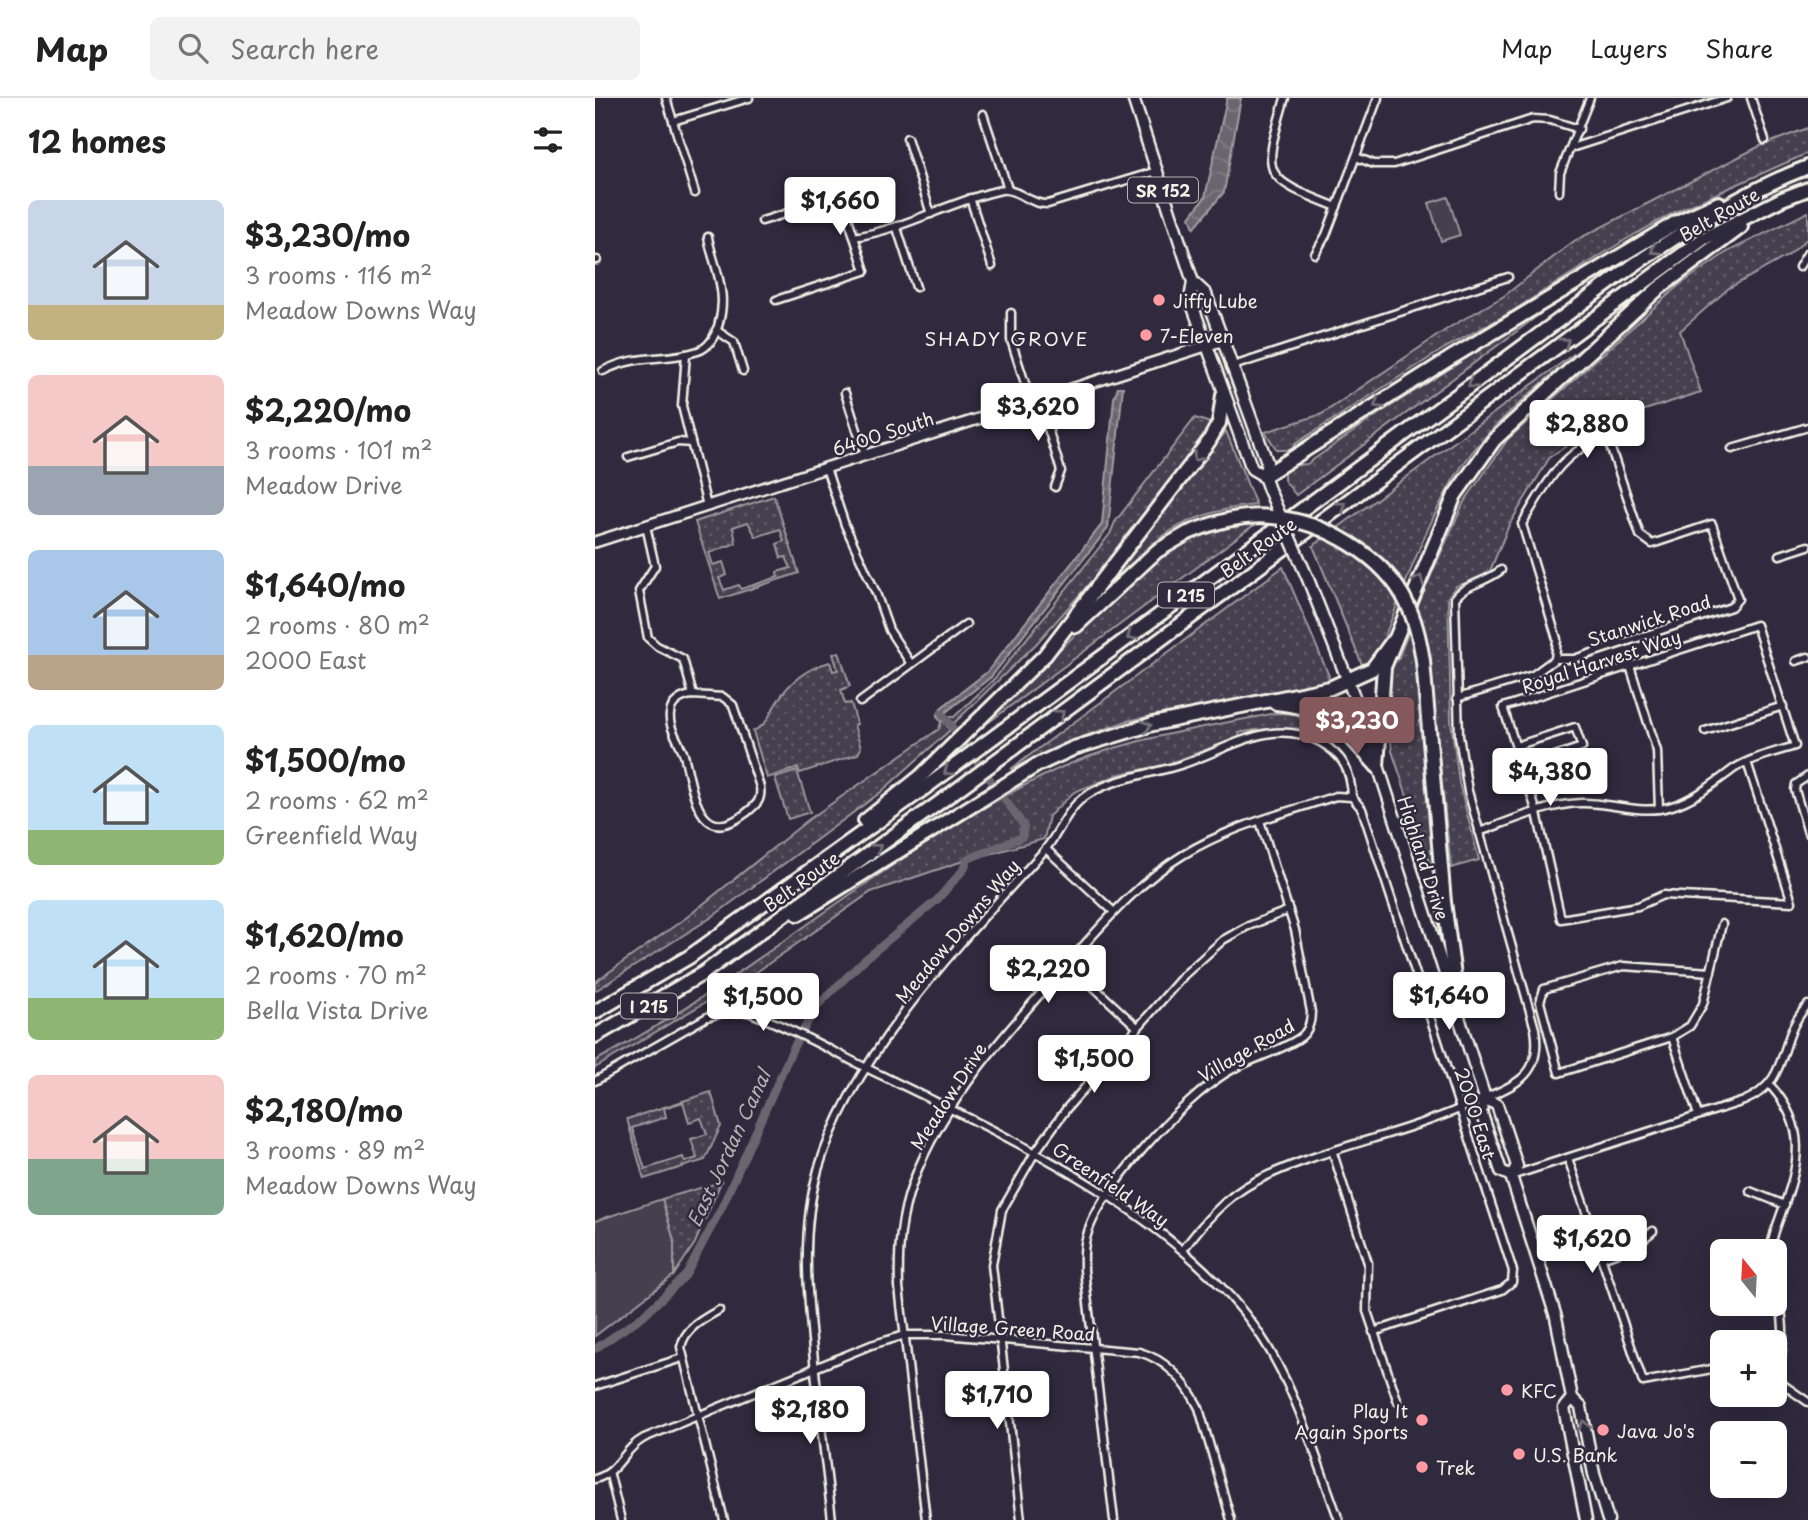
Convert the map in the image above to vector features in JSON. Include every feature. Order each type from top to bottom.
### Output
[{"type":"highway","name":"Belt Route","points":[[595,1012],[689,957],[926,787],[1631,267],[1686,229],[1778,178],[1808,167]]},
{"type":"highway","points":[[1264,476],[1449,359],[1677,222],[1778,178]]},
{"type":"highway","name":"Belt Route","points":[[595,1036],[702,974],[943,800],[1703,239],[1782,199],[1808,189]]},
{"type":"highway","points":[[1377,766],[1382,678],[1392,642],[1455,495],[1494,440],[1659,288],[1782,199]]},
{"type":"highway","points":[[1045,655],[1209,441],[1219,424],[1223,395]]},
{"type":"highway","points":[[755,909],[921,777],[1045,655],[1157,551],[1188,533],[1217,521],[1272,517],[1335,536],[1368,557],[1391,579],[1407,603],[1423,661],[1444,902],[1459,1013]]},
{"type":"highway","points":[[702,974],[1037,765],[1074,748],[1153,724],[1330,688],[1372,669],[1392,642]]},
{"type":"highway","points":[[1265,702],[1308,706],[1325,714],[1343,728],[1377,766]]},
{"type":"main road","name":"Highland Drive","points":[[1133,98],[1193,282],[1190,299],[1205,346],[1252,469],[1264,476]]},
{"type":"main road","name":"Highland Drive","points":[[1193,282],[1206,294],[1230,367],[1267,463],[1264,476],[1269,490],[1349,681],[1459,1013],[1485,1098],[1481,1112],[1500,1171],[1511,1176],[1556,1317],[1572,1398],[1581,1407],[1594,1474],[1608,1520]]},
{"type":"main road","name":"Highland Drive","points":[[1485,1098],[1497,1105],[1517,1166],[1511,1176]]},
{"type":"main road","name":"Highland Drive","points":[[1572,1398],[1564,1408],[1586,1520]]},
{"type":"street","points":[[666,98],[695,193]]},
{"type":"street","points":[[673,121],[749,98]]},
{"type":"street","points":[[1285,98],[1269,153],[1274,174],[1290,189],[1338,207]]},
{"type":"street","points":[[1315,254],[1338,207],[1378,98]]},
{"type":"street","points":[[1559,192],[1558,177],[1590,98]]},
{"type":"street","points":[[1751,98],[1765,140]]},
{"type":"street","points":[[1571,148],[1723,99]]},
{"type":"street","points":[[983,114],[1008,189]]},
{"type":"street","points":[[1356,157],[1374,164],[1394,164],[1533,120],[1550,120],[1579,130]]},
{"type":"street","points":[[907,138],[931,214]]},
{"type":"street","points":[[854,237],[897,228],[970,198],[1008,189],[1039,204],[1048,204],[1157,171]]},
{"type":"street","points":[[762,221],[854,191]]},
{"type":"street","points":[[776,300],[865,271],[841,195]]},
{"type":"street","points":[[970,198],[992,266]]},
{"type":"street","points":[[897,228],[916,287]]},
{"type":"street","points":[[603,371],[631,359],[686,354],[702,349],[716,330],[722,303],[721,288],[708,237]]},
{"type":"street","points":[[1799,268],[1808,253]]},
{"type":"street","points":[[1230,367],[1509,277]]},
{"type":"street","points":[[1010,313],[1011,340],[1062,471],[1055,486]]},
{"type":"street","points":[[716,330],[734,342],[743,371]]},
{"type":"street","name":"6400 South","points":[[595,542],[1221,341]]},
{"type":"street","points":[[686,354],[682,406],[707,506]]},
{"type":"street","points":[[845,393],[865,455]]},
{"type":"street","points":[[1732,449],[1808,427]]},
{"type":"street","name":"Stanwick Road","points":[[1607,437],[1640,536],[1652,544],[1712,524],[1738,599],[1731,607],[1574,659],[1555,659],[1558,643],[1522,524],[1558,466],[1584,445],[1607,437]]},
{"type":"street","points":[[628,457],[678,442],[691,443]]},
{"type":"street","points":[[826,468],[845,525],[876,593],[889,630],[911,664]]},
{"type":"street","points":[[646,526],[655,566],[639,593],[645,630],[653,643],[683,659],[693,695]]},
{"type":"street","points":[[1780,555],[1808,546]]},
{"type":"street","points":[[1183,1250],[1230,1197],[1282,1170],[1448,1116],[1522,1078],[1533,1063],[1538,1043],[1464,771],[1457,698],[1454,604],[1457,594],[1490,579],[1501,570]]},
{"type":"street","points":[[860,702],[966,624]]},
{"type":"street","name":"Royal Harvest Way","points":[[1756,625],[1795,746],[1747,762],[1792,902],[1663,895],[1638,906],[1561,919],[1537,813],[1503,707],[1630,666],[1756,625]]},
{"type":"street","points":[[1795,661],[1808,657]]},
{"type":"street","points":[[1457,698],[1533,676],[1555,659]]},
{"type":"street","points":[[1630,666],[1657,751],[1659,809]]},
{"type":"street","points":[[693,695],[723,697],[733,705],[761,790],[756,806],[724,826],[713,825],[705,819],[693,793],[683,753],[670,719],[674,705],[683,696],[693,695]]},
{"type":"street","points":[[1705,732],[1783,706]]},
{"type":"street","points":[[1515,746],[1575,727],[1582,747],[1523,766]]},
{"type":"street","name":"Meadow Downs Way","points":[[832,1520],[805,1285],[808,1218],[818,1170],[839,1117],[867,1069],[930,979],[1046,849],[1076,805],[1097,790],[1185,763],[1271,732],[1302,733],[1338,754],[1352,782],[1352,797]]},
{"type":"street","points":[[1479,832],[1537,813],[1580,803],[1659,809],[1706,791],[1747,762]]},
{"type":"street","points":[[1808,776],[1796,784],[1796,795],[1808,833]]},
{"type":"street","name":"Meadow Drive","points":[[926,1520],[898,1252],[903,1216],[926,1152],[952,1110],[1011,1027],[1114,912],[1157,872],[1207,841],[1336,796],[1352,797]]},
{"type":"street","name":"2000 East","points":[[1352,797],[1362,809],[1513,1270],[1513,1282],[1502,1290],[1373,1332]]},
{"type":"street","name":"Village Road","points":[[1114,1520],[1084,1254],[1092,1223],[1148,1143],[1194,1096],[1225,1074],[1298,1039],[1308,1030],[1311,1012],[1289,910],[1260,821]]},
{"type":"street","points":[[1046,849],[1114,912]]},
{"type":"street","points":[[1021,1520],[992,1265],[997,1228],[1010,1193],[1036,1151],[1089,1080],[1193,965],[1223,940],[1246,927],[1289,910]]},
{"type":"street","points":[[1711,972],[1623,966],[1559,983],[1540,992],[1540,1002],[1559,1073],[1672,1037],[1690,1026],[1700,1012],[1711,972],[1722,924]]},
{"type":"street","points":[[1068,963],[1137,1027]]},
{"type":"street","points":[[1511,1176],[1744,1101],[1770,1085],[1797,1018],[1808,1005]]},
{"type":"street","name":"Greenfield Way","points":[[595,1080],[707,1017],[736,1011],[761,1017],[1036,1151],[1183,1250],[1238,1306],[1274,1357],[1289,1388],[1338,1520]]},
{"type":"street","points":[[1672,1037],[1698,1115]]},
{"type":"street","points":[[1770,1085],[1794,1111],[1802,1138],[1800,1163],[1775,1239]]},
{"type":"street","points":[[1333,1153],[1368,1264],[1367,1311],[1398,1402]]},
{"type":"street","points":[[1568,1158],[1643,1382],[1710,1369]]},
{"type":"street","points":[[1750,1191],[1785,1205]]},
{"type":"street","points":[[1601,1258],[1635,1246],[1653,1231]]},
{"type":"street","points":[[719,1310],[700,1320],[686,1334],[681,1347],[724,1520]]},
{"type":"street","name":"Village Green Road","points":[[610,1475],[634,1443],[697,1416],[871,1345],[905,1335],[945,1335],[1147,1354],[1164,1363],[1185,1383],[1199,1408],[1231,1520]]},
{"type":"street","points":[[595,1385],[682,1358]]},
{"type":"street","points":[[1787,1387],[1808,1402]]},
{"type":"street","points":[[595,1479],[610,1475],[621,1520]]},
{"type":"street","points":[[1333,1520],[1338,1520]]},
{"type":"shaded area","points":[[1808,128],[1808,153],[1675,212],[1625,240],[1506,315],[1445,348],[1295,444],[1292,450],[1277,450],[1265,432],[1322,414],[1450,327],[1504,296],[1574,241],[1758,147]]},
{"type":"shaded area","points":[[1448,197],[1460,235],[1441,241],[1429,203]]},
{"type":"shaded area","points":[[1808,212],[1808,238],[1789,255],[1729,288],[1680,331],[1701,392],[1629,415],[1617,425],[1577,439],[1550,457],[1509,525],[1490,571],[1484,577],[1456,586],[1448,597],[1451,721],[1459,783],[1479,860],[1451,868],[1428,653],[1416,608],[1464,502],[1508,439],[1678,286],[1727,252]]},
{"type":"shaded area","points":[[1571,291],[1296,495],[1284,480],[1284,473],[1295,465],[1307,464],[1374,417]]},
{"type":"shaded area","points":[[1594,339],[1507,415],[1462,466],[1426,533],[1378,653],[1368,666],[1363,667],[1313,546]]},
{"type":"shaded area","points":[[1195,418],[1213,424],[1104,567],[1036,644],[952,725],[945,717],[954,717],[996,677],[1110,534],[1115,522]]},
{"type":"shaded area","points":[[1226,431],[1256,505],[1218,512],[1181,525],[1159,539],[1114,578]]},
{"type":"shaded area","points":[[774,496],[799,573],[720,599],[695,522]],"holes":[[[748,522],[756,537],[780,529],[784,541],[777,544],[781,558],[786,557],[791,568],[777,572],[778,577],[741,589],[739,585],[724,590],[719,578],[727,575],[723,562],[713,565],[709,553],[736,543],[733,527]]]},
{"type":"shaded area","points":[[1259,522],[969,737],[1162,551],[1201,527]]},
{"type":"shaded area","points":[[1283,567],[1329,676],[1327,681],[1127,721],[1074,740],[1011,769]]},
{"type":"shaded area","points":[[1411,626],[1427,753],[1436,882],[1392,751],[1387,701],[1391,660],[1398,659]]},
{"type":"shaded area","points":[[839,652],[850,686],[841,690],[845,704],[851,703],[857,724],[854,725],[861,748],[858,754],[800,773],[798,768],[767,778],[753,731],[765,722],[787,688],[800,677],[830,662],[833,671],[838,670],[833,654]]},
{"type":"shaded area","points":[[1276,713],[1301,714],[1332,727],[1263,729],[1239,733],[1240,737],[1165,765],[1120,774],[1074,792],[1049,816],[1044,839],[957,863],[871,892],[758,971],[595,1068],[595,1061],[708,993],[927,843],[983,808],[1041,777],[1069,764],[1126,745]]},
{"type":"shaded area","points":[[942,719],[950,730],[881,792],[712,917],[595,991],[595,982],[687,917],[808,820],[939,729]]},
{"type":"shaded area","points":[[797,771],[810,812],[788,819],[775,778]]},
{"type":"shaded area","points":[[711,1092],[721,1126],[705,1160],[644,1179],[627,1119]],"holes":[[[683,1102],[689,1122],[701,1118],[707,1134],[691,1139],[697,1158],[685,1162],[683,1157],[645,1169],[632,1128],[666,1117],[664,1108]]]},
{"type":"shaded area","points":[[721,1182],[695,1243],[674,1275],[674,1241],[662,1199]]},
{"type":"shaded area","points":[[662,1199],[674,1241],[674,1275],[595,1336],[595,1221]]},
{"type":"water","points":[[1227,98],[1241,98],[1224,192],[1194,228],[1190,217],[1205,197]]},
{"type":"water","points":[[1118,387],[1123,387],[1108,528],[991,677],[946,712],[947,719],[941,722],[937,716],[941,708],[987,672],[1102,524],[1114,398]]},
{"type":"waterway","name":"East Jordan Canal","points":[[595,1349],[643,1316],[686,1275],[721,1209],[793,1048],[817,1006],[863,961],[937,900],[964,869],[968,859],[1022,837],[1024,827],[1019,819],[942,713]]},
{"type":"place","name":"Jiffy Lube","points":[[1159,300]]},
{"type":"place","name":"7-Eleven","points":[[1146,335]]},
{"type":"place","name":"KFC","points":[[1507,1390]]},
{"type":"place","name":"Play It Again Sports","points":[[1422,1420]]},
{"type":"place","name":"Java Jo's","points":[[1603,1430]]},
{"type":"place","name":"U.S. Bank","points":[[1519,1454]]},
{"type":"place","name":"Trek","points":[[1422,1467]]},
{"type":"district","name":"SHADY GROVE","points":[[1007,338]]}]
